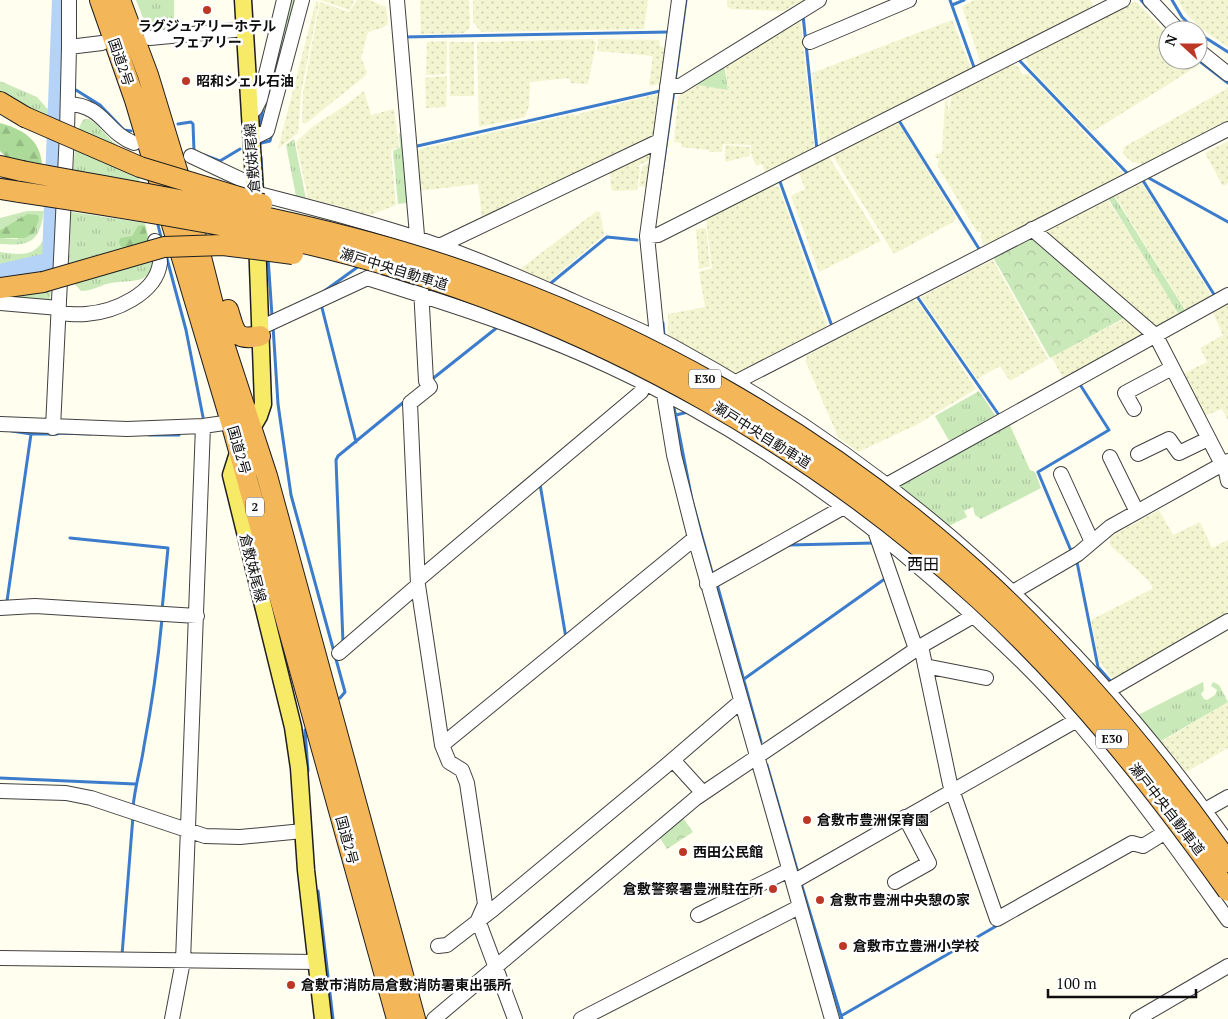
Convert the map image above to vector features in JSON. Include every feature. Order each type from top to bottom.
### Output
[{"type":"highway","name":"国道2号","points":[[100,0],[135,100],[166,238],[198,316],[232,422],[397,1019]]},
{"type":"highway","name":"国道2号","points":[[120,0],[148,75],[189,210],[220,332],[267,476],[415,1019]]},
{"type":"highway","points":[[0,102],[25,117],[92,148],[140,167],[188,183],[411,247]]},
{"type":"highway","name":"瀬戸中央自動車道","points":[[0,166],[227,209],[411,247],[624,336],[682,366],[781,424],[870,486],[993,587],[1082,678],[1163,774],[1228,862]]},
{"type":"highway","name":"瀬戸中央自動車道","points":[[0,189],[143,211],[285,239],[396,268],[511,307],[617,354],[720,408],[822,474],[874,511],[928,554],[980,600],[1068,690],[1149,784],[1228,892]]},
{"type":"highway","points":[[189,210],[203,237],[235,333],[241,338],[261,332]]},
{"type":"highway","points":[[0,288],[42,282],[164,247],[223,245],[288,253],[376,271],[511,307]]},
{"type":"main road","name":"倉敷妹尾線","points":[[243,0],[249,114],[257,136],[260,192],[263,404],[260,416],[239,450],[232,475],[293,727],[323,1019]]},
{"type":"street","points":[[53,428],[68,104],[69,0]]},
{"type":"street","points":[[249,114],[255,109],[260,99],[284,0]]},
{"type":"street","points":[[257,136],[267,131],[302,0]]},
{"type":"street","points":[[397,0],[408,148],[411,247],[427,382],[430,387],[410,404],[416,586],[444,751],[449,762],[462,770],[467,783],[485,904],[478,920],[515,1019]]},
{"type":"street","points":[[679,0],[672,86],[660,141],[652,236],[663,342],[660,391],[694,538],[832,1019]]},
{"type":"street","points":[[672,86],[818,0]]},
{"type":"street","points":[[810,42],[909,0]]},
{"type":"street","points":[[652,236],[1122,0]]},
{"type":"street","points":[[1150,0],[1169,20]]},
{"type":"street","points":[[150,38],[245,29]]},
{"type":"street","points":[[69,47],[102,42]]},
{"type":"street","points":[[1208,58],[1228,74]]},
{"type":"street","points":[[68,104],[85,107],[101,116],[119,136],[134,143]]},
{"type":"street","points":[[739,385],[834,332],[1228,129]]},
{"type":"street","points":[[440,246],[660,141]]},
{"type":"street","points":[[191,156],[260,192],[411,247],[440,246],[492,265],[663,342],[797,420],[888,484],[1014,592],[1109,690],[1159,750],[1228,843]]},
{"type":"street","points":[[434,1019],[703,793],[919,647],[1078,554],[1110,527],[1226,469],[1155,338],[1032,229]]},
{"type":"street","points":[[0,303],[86,314],[108,309],[143,292],[156,279],[159,254],[155,241],[166,238]]},
{"type":"street","points":[[261,332],[368,278],[411,247]]},
{"type":"street","points":[[368,278],[503,321],[578,352],[660,391],[694,409],[789,468],[844,507],[905,553],[974,616],[1016,655],[1077,720],[1166,832],[1228,920]]},
{"type":"street","points":[[707,584],[1002,420],[1155,338],[1228,295]]},
{"type":"street","points":[[1134,409],[1125,392],[1172,368]]},
{"type":"street","points":[[339,653],[641,392],[660,391]]},
{"type":"street","points":[[0,424],[53,428],[127,429],[203,426],[232,422],[252,428]]},
{"type":"street","points":[[172,1019],[186,961],[203,426]]},
{"type":"street","points":[[1138,454],[1169,439],[1179,453],[1208,438]]},
{"type":"street","points":[[1110,457],[1137,512]]},
{"type":"street","points":[[1061,474],[1092,542]]},
{"type":"street","points":[[875,531],[925,666],[950,789],[997,919],[1132,844],[1143,846],[1228,797]]},
{"type":"street","points":[[444,751],[568,642],[694,538]]},
{"type":"street","points":[[0,608],[35,606],[197,616]]},
{"type":"street","points":[[698,915],[791,876],[905,817],[950,789],[1077,720],[1109,690],[1228,621]]},
{"type":"street","points":[[925,666],[986,678]]},
{"type":"street","points":[[438,946],[447,945],[478,920],[673,760],[740,702]]},
{"type":"street","points":[[673,760],[703,793]]},
{"type":"street","points":[[0,791],[66,793],[91,798],[205,836],[240,836],[303,830]]},
{"type":"street","points":[[895,882],[929,863],[905,817]]},
{"type":"street","points":[[582,1019],[799,907]]},
{"type":"street","points":[[0,958],[317,962]]},
{"type":"street","points":[[1137,1019],[1228,966]]},
{"type":"green space","points":[[136,0],[174,0],[174,30],[149,33]]},
{"type":"green space","points":[[292,0],[299,0],[264,127],[262,118]]},
{"type":"green space","points":[[320,0],[354,0],[350,10]]},
{"type":"green space","points":[[357,0],[369,0],[386,7],[388,24],[368,32],[361,58],[367,72],[365,76],[305,124],[302,121],[303,93],[320,2],[349,12]]},
{"type":"green space","points":[[420,0],[469,0],[470,26],[468,30],[463,33],[421,34]]},
{"type":"green space","points":[[473,0],[648,0],[644,29],[481,32],[473,22]]},
{"type":"green space","points":[[727,0],[804,0],[783,11],[731,9],[727,6]]},
{"type":"green space","points":[[974,0],[1090,0],[1095,9],[981,64],[962,7]]},
{"type":"green space","points":[[1178,0],[1228,0],[1228,47],[1208,33],[1208,20],[1192,20],[1184,11]]},
{"type":"green space","points":[[316,1],[319,2],[301,93],[298,133],[278,149]]},
{"type":"green space","points":[[1136,1],[1158,24],[1158,70],[1191,70],[1092,132],[1029,67],[1025,57]]},
{"type":"green space","points":[[800,16],[814,145],[812,152],[766,174],[762,164],[756,166],[751,153],[751,145],[723,144],[722,152],[709,152],[709,150],[681,147],[681,143],[674,142],[678,99],[681,92],[690,84],[728,90],[725,62],[749,48],[752,53],[754,45]]},
{"type":"green space","points":[[952,20],[973,73],[821,148],[812,73]]},
{"type":"green space","points":[[593,39],[596,43],[588,84],[571,83],[569,78],[530,82],[529,106],[525,117],[479,127],[477,42]]},
{"type":"green space","points":[[598,39],[659,40],[660,46],[667,49],[661,83],[651,86],[649,84],[653,56],[597,51]]},
{"type":"green space","points":[[447,41],[446,74],[426,75],[427,42]]},
{"type":"green space","points":[[449,42],[474,42],[474,96],[450,96]]},
{"type":"green space","points":[[724,64],[728,90],[690,84]]},
{"type":"green space","points":[[1011,64],[1019,67],[1022,74],[1028,74],[1122,173],[1123,179],[991,245],[989,243],[985,245],[980,237],[982,232],[977,232],[937,165],[939,158],[936,158],[935,154],[942,153],[945,101],[948,100],[948,114],[952,94]]},
{"type":"green space","points":[[447,76],[446,107],[426,108],[425,78]]},
{"type":"green space","points":[[0,81],[37,97],[51,113],[50,121],[0,94]]},
{"type":"green space","points":[[1228,88],[1228,124],[1146,165],[1132,162],[1123,154],[1124,147]]},
{"type":"green space","points":[[364,91],[371,115],[394,109],[399,147],[391,150],[396,205],[370,215],[308,198],[296,142],[312,127]]},
{"type":"green space","points":[[657,94],[661,96],[656,134],[653,139],[529,198],[517,197],[516,204],[485,218],[482,217],[478,184],[418,191],[416,150],[573,114],[576,116]]},
{"type":"green space","points":[[89,119],[96,124],[118,146],[133,153],[134,161],[76,136],[82,121]]},
{"type":"green space","points":[[898,122],[956,218],[953,222],[894,254],[833,156]]},
{"type":"green space","points":[[0,123],[16,128],[28,136],[38,148],[42,164],[6,157],[0,151]]},
{"type":"green space","points":[[399,133],[403,136],[407,203],[398,204],[393,151],[400,147]]},
{"type":"green space","points":[[294,139],[306,199],[296,196],[286,145]]},
{"type":"green space","points":[[1228,141],[1228,183],[1223,186],[1205,153]]},
{"type":"green space","points":[[725,145],[750,147],[750,156],[725,162]]},
{"type":"green space","points":[[75,149],[138,174],[140,184],[73,172]]},
{"type":"green space","points":[[650,154],[650,160],[637,166],[640,168],[637,190],[612,191],[610,179],[629,170],[611,178],[609,173]]},
{"type":"green space","points":[[829,157],[881,241],[819,272],[791,196],[805,189],[799,173]]},
{"type":"green space","points":[[651,162],[647,187],[639,186],[642,166]]},
{"type":"green space","points":[[1142,183],[1211,295],[1210,299],[1189,311],[1185,309],[1115,196]]},
{"type":"green space","points":[[772,186],[779,187],[828,328],[736,376],[673,343],[668,334],[668,314],[705,307],[699,272],[712,268],[706,219]]},
{"type":"green space","points":[[1114,196],[1185,310],[1190,312],[1180,316],[1108,198]]},
{"type":"green space","points":[[1108,200],[1179,313],[1180,317],[1156,329],[1043,232]]},
{"type":"green space","points":[[27,211],[44,211],[36,236],[26,243],[0,244],[0,238],[17,239],[27,214],[0,230],[0,218]]},
{"type":"green space","points":[[597,211],[600,212],[604,235],[548,282],[520,269]]},
{"type":"green space","points":[[71,212],[145,223],[150,243],[69,267]]},
{"type":"green space","points":[[27,214],[38,215],[39,219],[34,233],[25,238],[0,238],[0,230]]},
{"type":"green space","points":[[138,226],[145,226],[148,241],[122,248],[119,243],[120,238],[132,236]]},
{"type":"green space","points":[[706,228],[710,266],[699,269],[696,229]]},
{"type":"green space","points":[[48,229],[45,256],[37,261],[0,266],[0,252],[24,254],[30,252],[40,245]]},
{"type":"green space","points":[[1030,238],[1124,318],[1050,358],[993,257]]},
{"type":"green space","points":[[156,256],[153,266],[145,277],[135,281],[111,283],[81,291],[72,281]]},
{"type":"green space","points":[[993,260],[1048,359],[1010,381],[1000,366],[977,379],[921,297]]},
{"type":"green space","points":[[51,286],[50,301],[13,299],[0,295]]},
{"type":"green space","points":[[912,300],[918,302],[976,389],[916,425],[858,452],[838,437],[805,360],[807,359],[806,356]]},
{"type":"green space","points":[[1228,303],[1228,420],[1222,409],[1204,416],[1183,374],[1207,362],[1200,348],[1223,335],[1212,311]]},
{"type":"green space","points":[[1124,319],[1145,337],[1064,380],[1052,358],[1053,356]]},
{"type":"green space","points":[[979,391],[997,418],[954,443],[948,439],[935,416]]},
{"type":"green space","points":[[1009,423],[1030,470],[1035,472],[1041,488],[981,519],[975,515],[973,507],[964,511],[967,517],[949,526],[898,486],[924,474]]},
{"type":"green space","points":[[1159,510],[1173,535],[1200,522],[1212,548],[1228,540],[1228,617],[1115,682],[1099,661],[1091,620],[1152,589],[1152,586],[1110,545],[1110,537]]},
{"type":"green space","points":[[1203,682],[1204,690],[1201,694],[1204,699],[1207,700],[1215,695],[1217,690],[1211,686],[1213,682],[1219,685],[1228,702],[1161,741],[1138,715]]},
{"type":"green space","points":[[1228,702],[1228,748],[1186,772],[1161,742]]},
{"type":"green space","points":[[683,818],[693,832],[667,849],[658,835]]},
{"type":"waterway","points":[[0,273],[48,262],[51,258],[61,0]]},
{"type":"waterway","points":[[675,81],[686,0]]},
{"type":"waterway","points":[[950,0],[975,70]]},
{"type":"waterway","points":[[952,5],[964,0]]},
{"type":"waterway","points":[[1141,0],[1147,7]]},
{"type":"waterway","points":[[1172,0],[1185,20]]},
{"type":"waterway","points":[[803,15],[817,150]]},
{"type":"waterway","points":[[404,37],[669,32]]},
{"type":"waterway","points":[[1208,39],[1228,52]]},
{"type":"waterway","points":[[1018,59],[1129,175]]},
{"type":"waterway","points":[[1208,68],[1228,83]]},
{"type":"waterway","points":[[76,90],[100,105],[124,130],[131,131]]},
{"type":"waterway","points":[[659,195],[674,90]]},
{"type":"waterway","points":[[413,147],[660,91]]},
{"type":"waterway","points":[[259,131],[263,107]]},
{"type":"waterway","points":[[898,119],[981,252]]},
{"type":"waterway","points":[[178,124],[191,122],[193,124],[194,151],[196,152]]},
{"type":"waterway","points":[[257,144],[270,141],[272,133]]},
{"type":"waterway","points":[[204,155],[220,161],[240,149]]},
{"type":"waterway","points":[[261,157],[263,191]]},
{"type":"waterway","points":[[1147,177],[1228,222]]},
{"type":"waterway","points":[[779,179],[833,329]]},
{"type":"waterway","points":[[1142,179],[1215,296]]},
{"type":"waterway","points":[[158,225],[162,241]]},
{"type":"waterway","points":[[551,283],[607,237],[637,240]]},
{"type":"waterway","points":[[166,255],[186,330],[203,417]]},
{"type":"waterway","points":[[268,257],[272,316]]},
{"type":"waterway","points":[[51,258],[54,267]]},
{"type":"waterway","points":[[323,292],[359,266]]},
{"type":"waterway","points":[[916,295],[1001,418]]},
{"type":"waterway","points":[[321,304],[356,442]]},
{"type":"waterway","points":[[663,323],[664,336]]},
{"type":"waterway","points":[[273,326],[278,404],[291,495],[345,692],[340,698]]},
{"type":"waterway","points":[[431,380],[499,326]]},
{"type":"waterway","points":[[1072,553],[1038,472],[1109,430],[1079,383]]},
{"type":"waterway","points":[[343,643],[336,460],[338,456],[405,401]]},
{"type":"waterway","points":[[673,402],[692,500],[713,576]]},
{"type":"waterway","points":[[676,415],[688,412]]},
{"type":"waterway","points":[[12,431],[31,434]]},
{"type":"waterway","points":[[57,433],[91,434]]},
{"type":"waterway","points":[[7,601],[31,434],[57,434]]},
{"type":"waterway","points":[[149,435],[179,435]]},
{"type":"waterway","points":[[540,484],[566,638]]},
{"type":"waterway","points":[[70,538],[168,548],[162,610]]},
{"type":"waterway","points":[[789,545],[874,543]]},
{"type":"waterway","points":[[1077,562],[1098,667],[1112,683]]},
{"type":"waterway","points":[[744,679],[886,578]]},
{"type":"waterway","points":[[717,584],[761,742]]},
{"type":"waterway","points":[[133,807],[157,667],[162,619]]},
{"type":"waterway","points":[[305,730],[308,771]]},
{"type":"waterway","points":[[767,765],[798,873]]},
{"type":"waterway","points":[[0,778],[135,784]]},
{"type":"waterway","points":[[122,955],[133,816]]},
{"type":"waterway","points":[[801,883],[842,1019]]},
{"type":"waterway","points":[[318,891],[333,1019]]},
{"type":"waterway","points":[[841,1016],[998,925]]},
{"type":"place","name":"ラグジュアリーホテル フェアリー","points":[[207,10]]},
{"type":"place","name":"昭和シェル石油","points":[[186,81]]},
{"type":"place","name":"倉敷市豊洲保育園","points":[[807,820]]},
{"type":"place","name":"西田公民館","points":[[683,852]]},
{"type":"place","name":"倉敷警察署豊洲駐在所","points":[[773,889]]},
{"type":"place","name":"倉敷市豊洲中央憩の家","points":[[820,900]]},
{"type":"place","name":"倉敷市立豊洲小学校","points":[[843,946]]},
{"type":"place","name":"倉敷市消防局倉敷消防署東出張所","points":[[291,985]]},
{"type":"district","name":"西田","points":[[923,564]]}]
